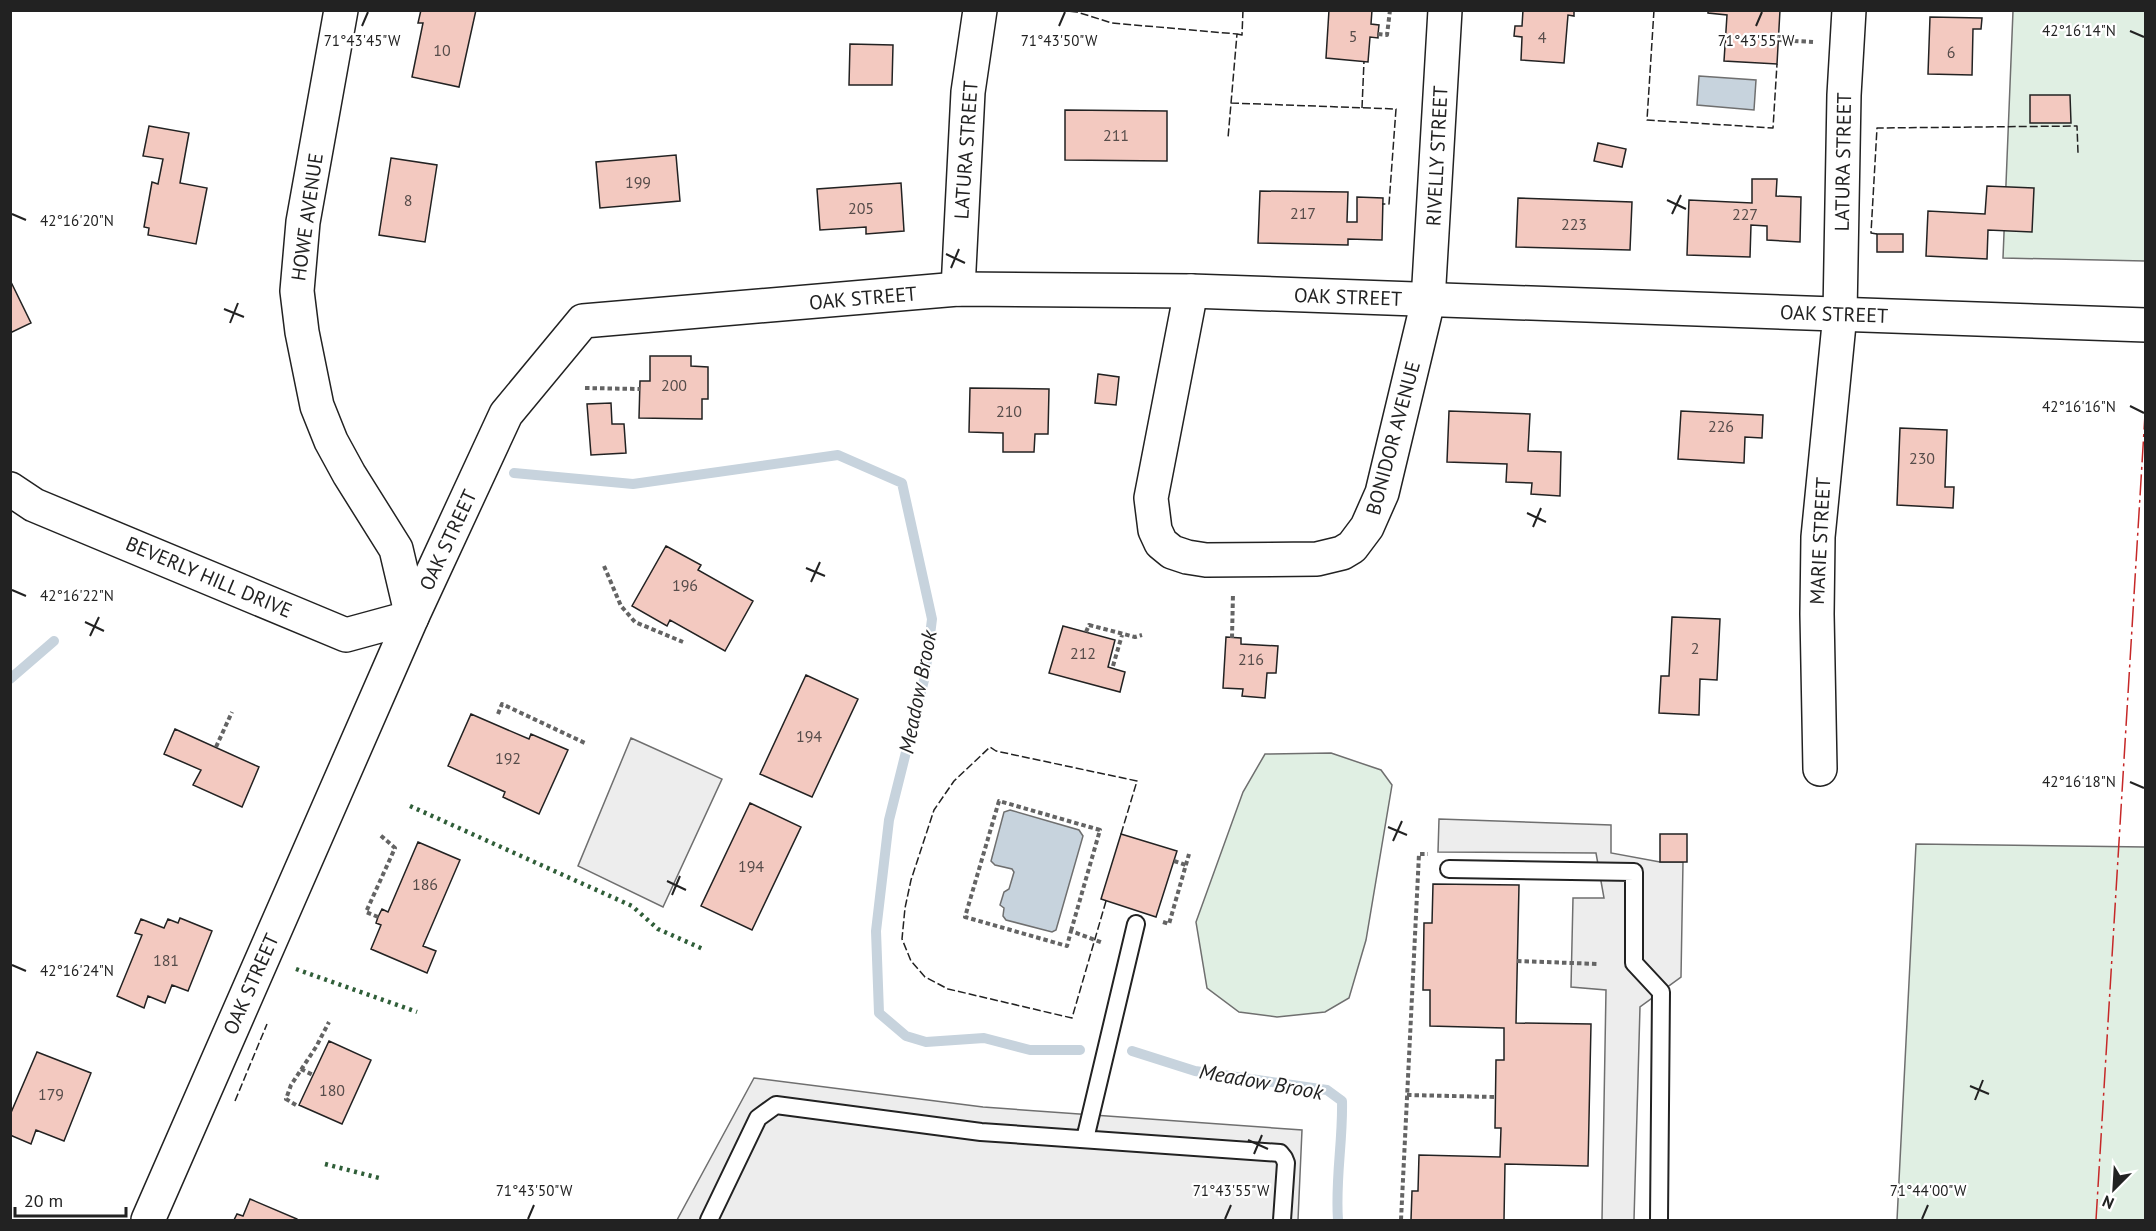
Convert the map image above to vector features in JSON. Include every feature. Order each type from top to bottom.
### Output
[{"type":"street","name":"HOWE AVENUE","points":[[341,10],[303,222],[297,291],[316,406],[331,441],[396,549],[412,617]]},
{"type":"street","name":"LATURA STREET","points":[[958,289],[968,92],[980,10]]},
{"type":"street","name":"RIVELLY STREET","points":[[1428,301],[1446,10]]},
{"type":"street","name":"LATURA STREET","points":[[1840,314],[1844,95],[1849,10]]},
{"type":"street","name":"OAK STREET","points":[[148,1221],[412,617],[506,414],[583,321],[958,289],[1191,291],[2145,325]]},
{"type":"street","name":"BONIDOR AVENUE","points":[[1191,291],[1150,498],[1152,514],[1155,530],[1161,543],[1172,552],[1187,557],[1234,560],[1325,558],[1352,547],[1360,537],[1373,516],[1382,493],[1428,301]]},
{"type":"street","name":"MARIE STREET","points":[[1821,768],[1816,614],[1818,537],[1840,314]]},
{"type":"street","name":"BEVERLY HILL DRIVE","points":[[10,489],[34,505],[346,634],[412,617]]},
{"type":"lane","points":[[1449,868],[1634,872],[1634,963],[1661,992],[1659,1221]]},
{"type":"lane","points":[[1085,1139],[1136,924]]},
{"type":"lane","points":[[709,1221],[758,1118],[776,1106],[981,1132],[1280,1154],[1286,1163],[1282,1221]]},
{"type":"path","points":[[1378,34],[1387,35],[1390,10]]},
{"type":"path","points":[[1779,40],[1819,43]]},
{"type":"path","points":[[585,388],[640,389]]},
{"type":"path","points":[[1232,638],[1234,560]]},
{"type":"path","points":[[604,566],[621,606],[635,622],[682,642]]},
{"type":"path","points":[[1086,632],[1089,625],[1135,637],[1142,635]]},
{"type":"path","points":[[1113,666],[1122,634]]},
{"type":"path","points":[[498,714],[502,704],[587,744]]},
{"type":"path","points":[[216,747],[232,712]]},
{"type":"path","points":[[999,801],[1100,830],[1071,932],[1067,946],[966,917],[999,801]]},
{"type":"path","points":[[378,917],[366,912],[395,848],[379,834]]},
{"type":"path","points":[[1136,924],[1156,920],[1169,924],[1189,854]]},
{"type":"path","points":[[1401,1221],[1419,854],[1437,854],[1449,868]]},
{"type":"path","points":[[1174,861],[1186,865]]},
{"type":"path","points":[[1071,932],[1130,952]]},
{"type":"path","points":[[1517,961],[1599,964]]},
{"type":"path","points":[[296,1105],[286,1099],[291,1085],[329,1022]]},
{"type":"path","points":[[302,1069],[313,1074]]},
{"type":"path","points":[[1407,1095],[1495,1097]]},
{"type":"green space","points":[[2013,11],[2145,11],[2145,261],[2003,258]]},
{"type":"green space","points":[[1331,753],[1381,770],[1392,785],[1366,940],[1349,998],[1325,1012],[1277,1017],[1239,1012],[1207,988],[1196,922],[1243,792],[1265,754]]},
{"type":"green space","points":[[1916,844],[2145,847],[2145,1220],[1897,1220]]},
{"type":"shaded area","points":[[1699,76],[1756,80],[1754,110],[1697,105]]},
{"type":"shaded area","points":[[631,738],[722,779],[663,907],[578,866]]},
{"type":"shaded area","points":[[1010,810],[1079,830],[1083,836],[1056,930],[1052,932],[1006,920],[1003,916],[1004,908],[1000,905],[1004,892],[1009,889],[1014,872],[1012,869],[995,865],[991,861],[1004,812]]},
{"type":"shaded area","points":[[1439,819],[1611,825],[1611,853],[1660,862],[1683,862],[1681,977],[1640,1007],[1634,1220],[1602,1220],[1606,990],[1571,987],[1573,898],[1604,898],[1596,853],[1438,852]]},
{"type":"shaded area","points":[[754,1078],[983,1107],[1302,1130],[1298,1220],[677,1220]]},
{"type":"building","points":[[421,10],[476,10],[459,87],[412,77],[423,23],[418,23]]},
{"type":"building","points":[[1329,10],[1372,10],[1371,24],[1379,25],[1378,38],[1370,37],[1368,62],[1326,58]]},
{"type":"building","points":[[1523,10],[1574,10],[1574,16],[1568,15],[1564,63],[1521,60],[1522,37],[1514,36],[1515,26],[1522,26]]},
{"type":"building","points":[[1708,10],[1780,10],[1777,64],[1724,61],[1727,15],[1708,13]]},
{"type":"building","points":[[1930,17],[1982,18],[1981,29],[1973,29],[1972,75],[1928,74]]},
{"type":"building","points":[[850,44],[893,45],[892,85],[849,85]]},
{"type":"building","points":[[2030,95],[2070,95],[2071,123],[2030,123]]},
{"type":"building","points":[[1065,110],[1167,111],[1167,161],[1065,160]]},
{"type":"building","points":[[149,126],[189,133],[180,183],[207,188],[196,244],[148,235],[149,228],[144,227],[152,182],[158,184],[163,159],[143,156]]},
{"type":"building","points":[[1598,143],[1626,149],[1622,167],[1594,161]]},
{"type":"building","points":[[676,155],[680,201],[600,208],[596,162]]},
{"type":"building","points":[[391,158],[437,165],[425,242],[379,235]]},
{"type":"building","points":[[1752,179],[1777,179],[1776,196],[1801,197],[1800,242],[1767,240],[1767,226],[1751,225],[1750,257],[1687,255],[1689,200],[1752,203]]},
{"type":"building","points":[[901,183],[904,231],[866,234],[866,227],[820,230],[817,189]]},
{"type":"building","points":[[1987,186],[2034,188],[2032,232],[1988,230],[1987,259],[1926,256],[1928,211],[1985,214]]},
{"type":"building","points":[[1260,191],[1348,192],[1347,222],[1357,222],[1357,197],[1383,198],[1382,240],[1348,239],[1348,245],[1258,243]]},
{"type":"building","points":[[1518,198],[1632,202],[1630,250],[1516,247]]},
{"type":"building","points":[[1877,234],[1903,234],[1903,252],[1877,252]]},
{"type":"building","points":[[10,280],[31,323],[10,333]]},
{"type":"building","points":[[650,356],[691,356],[691,366],[708,367],[708,399],[702,399],[702,419],[639,418],[640,381],[650,381]]},
{"type":"building","points":[[1098,374],[1119,377],[1116,405],[1095,403]]},
{"type":"building","points":[[970,388],[1049,389],[1048,434],[1035,434],[1034,452],[1003,452],[1003,433],[969,432]]},
{"type":"building","points":[[611,403],[612,424],[624,424],[626,453],[591,455],[587,404]]},
{"type":"building","points":[[1449,411],[1530,414],[1528,451],[1561,452],[1560,496],[1531,494],[1532,483],[1506,482],[1507,464],[1447,462]]},
{"type":"building","points":[[1681,411],[1763,415],[1762,438],[1745,437],[1744,463],[1678,459]]},
{"type":"building","points":[[1900,428],[1947,430],[1945,487],[1954,487],[1953,508],[1897,505]]},
{"type":"building","points":[[666,546],[701,565],[698,570],[753,601],[725,651],[670,620],[667,626],[632,606]]},
{"type":"building","points":[[1672,617],[1720,619],[1717,680],[1700,679],[1699,715],[1659,713],[1661,676],[1669,676]]},
{"type":"building","points":[[1063,626],[1115,640],[1108,667],[1125,672],[1120,692],[1049,673]]},
{"type":"building","points":[[1226,637],[1241,638],[1241,644],[1278,646],[1276,673],[1267,673],[1265,698],[1242,696],[1243,689],[1223,688]]},
{"type":"building","points":[[806,675],[858,699],[812,797],[760,774]]},
{"type":"building","points":[[471,714],[529,739],[531,734],[568,750],[539,814],[503,797],[505,792],[448,766]]},
{"type":"building","points":[[175,729],[259,767],[242,807],[193,785],[201,770],[164,754]]},
{"type":"building","points":[[750,803],[801,827],[752,930],[701,906]]},
{"type":"building","points":[[1121,834],[1177,851],[1156,917],[1101,899]]},
{"type":"building","points":[[1660,834],[1687,834],[1687,862],[1660,862]]},
{"type":"building","points":[[418,842],[460,860],[423,946],[436,951],[427,973],[371,949],[381,925],[376,923],[378,917],[382,909],[388,912]]},
{"type":"building","points":[[1433,884],[1519,885],[1516,1023],[1591,1024],[1588,1166],[1505,1164],[1504,1220],[1411,1220],[1412,1191],[1418,1191],[1419,1155],[1500,1157],[1501,1128],[1495,1128],[1496,1060],[1504,1060],[1504,1028],[1430,1026],[1430,990],[1423,990],[1424,923],[1432,923]]},
{"type":"building","points":[[180,918],[212,931],[188,991],[172,985],[165,1003],[148,996],[144,1008],[117,996],[142,935],[135,933],[141,919],[164,928],[168,919],[178,923]]},
{"type":"building","points":[[329,1041],[371,1060],[342,1124],[299,1105]]},
{"type":"building","points":[[37,1052],[91,1073],[64,1141],[36,1130],[31,1144],[10,1135],[10,1115]]},
{"type":"building","points":[[250,1199],[297,1220],[234,1220],[237,1214],[243,1216]]},
{"type":"waterway","name":"Meadow Brook","points":[[514,473],[633,484],[838,455],[902,483],[932,619],[925,676],[889,820],[876,931],[879,1013],[906,1036],[926,1042],[984,1038],[1030,1050],[1080,1050]]},
{"type":"waterway","name":"Meadow Brook","points":[[10,679],[54,641]]},
{"type":"waterway","name":"Meadow Brook","points":[[1132,1051],[1195,1071],[1327,1090],[1342,1101],[1338,1220]]},
{"type":"hedge","points":[[410,806],[632,906],[658,929],[703,949]]},
{"type":"hedge","points":[[296,969],[417,1012]]},
{"type":"hedge","points":[[325,1164],[383,1179]]},
{"type":"fence","points":[[1059,10],[1077,12],[1112,23],[1237,34],[1228,138]]},
{"type":"fence","points":[[1237,34],[1242,35],[1243,10]]},
{"type":"fence","points":[[1654,10],[1647,120],[1773,128],[1777,64]]},
{"type":"fence","points":[[1362,108],[1364,61]]},
{"type":"fence","points":[[1231,103],[1396,109],[1389,204],[1382,204]]},
{"type":"fence","points":[[1877,234],[1871,233],[1877,128],[2077,126],[2078,153]]},
{"type":"fence","points":[[1106,901],[1072,1018],[948,989],[925,977],[911,961],[902,939],[911,880],[934,810],[954,781],[990,747],[996,751],[1137,781],[1121,834]]},
{"type":"fence","points":[[235,1101],[267,1024]]},
{"type":"power","points":[[2096,1220],[2146,398]]}]
